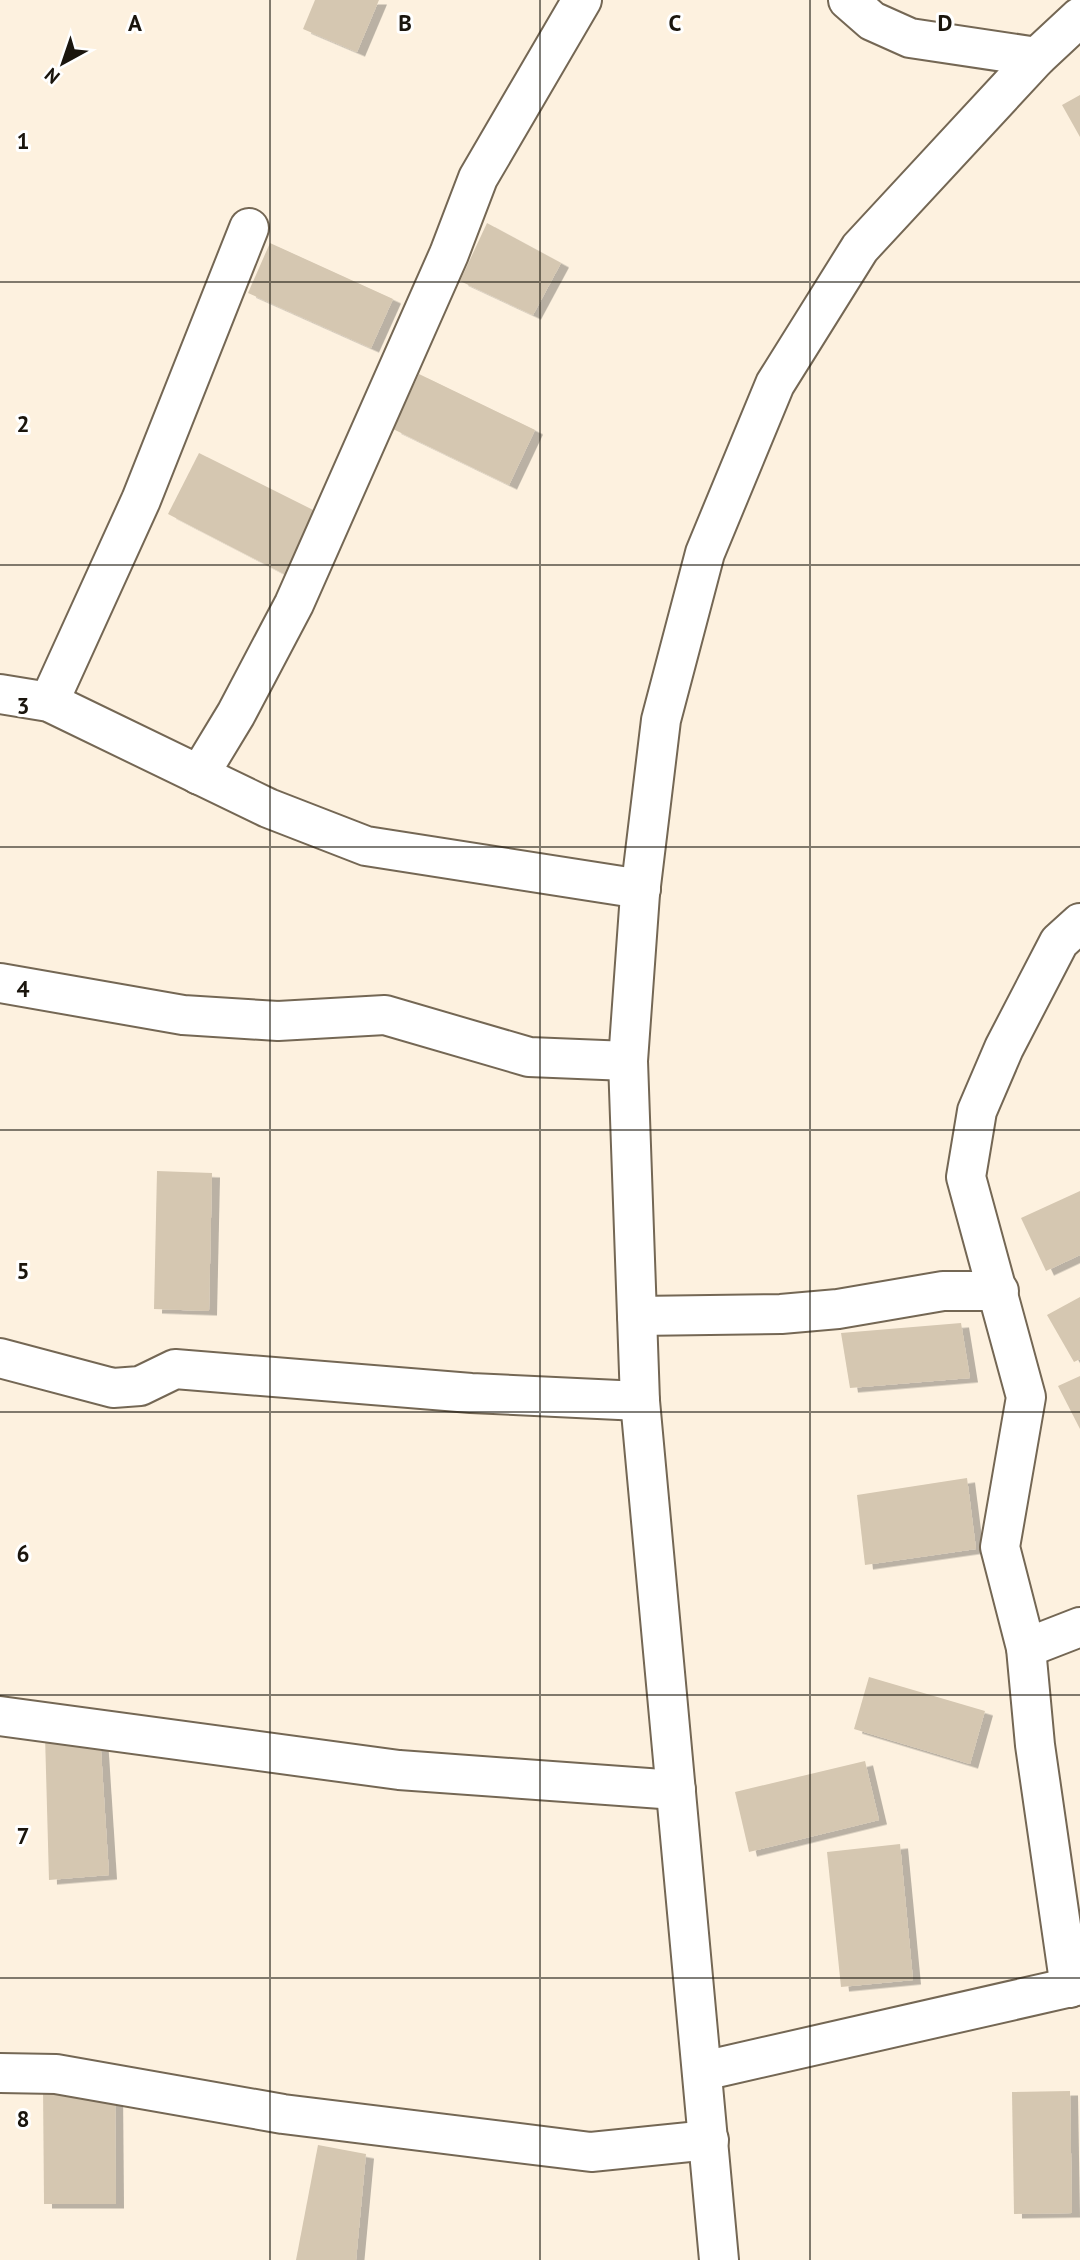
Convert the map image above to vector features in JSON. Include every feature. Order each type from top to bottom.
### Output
[{"type":"street","points":[[199,775],[236,714],[293,604],[449,254],[478,178],[582,0]]},
{"type":"street","points":[[848,0],[872,21],[911,38],[1037,57]]},
{"type":"street","points":[[719,2260],[640,1401],[628,1061],[641,889],[661,720],[705,553],[775,384],[860,248],[1037,57],[1080,17]]},
{"type":"street","points":[[49,702],[141,500],[249,228]]},
{"type":"street","points":[[0,694],[49,702],[268,808],[366,846],[641,889]]},
{"type":"street","points":[[703,2071],[1075,1987],[1035,1745],[1026,1648],[1000,1546],[1026,1397],[966,1177],[977,1111],[1004,1048],[1059,942],[1080,923]]},
{"type":"street","points":[[0,983],[183,1015],[278,1021],[385,1016],[530,1057],[628,1061]]},
{"type":"street","points":[[637,1316],[781,1314],[838,1309],[943,1291],[999,1291]]},
{"type":"street","points":[[0,1358],[113,1388],[140,1386],[175,1369],[471,1393],[640,1401]]},
{"type":"street","points":[[1026,1648],[1080,1627]]},
{"type":"street","points":[[0,1716],[399,1770],[676,1790]]},
{"type":"street","points":[[0,2073],[56,2074],[284,2114],[591,2152],[709,2140]]},
{"type":"building","points":[[315,0],[379,0],[357,52],[303,29]]},
{"type":"building","points":[[1080,95],[1080,137],[1062,105]]},
{"type":"building","points":[[487,223],[561,263],[533,315],[460,281]]},
{"type":"building","points":[[270,243],[393,299],[371,348],[248,293]]},
{"type":"building","points":[[419,374],[535,430],[509,485],[393,429]]},
{"type":"building","points":[[199,453],[315,511],[284,574],[168,514]]},
{"type":"building","points":[[157,1171],[212,1173],[209,1311],[154,1309]]},
{"type":"building","points":[[1080,1191],[1080,1255],[1046,1271],[1021,1218]]},
{"type":"building","points":[[1080,1297],[1080,1359],[1074,1362],[1047,1315]]},
{"type":"building","points":[[961,1323],[970,1378],[850,1388],[841,1333]]},
{"type":"building","points":[[1080,1376],[1080,1429],[1058,1386]]},
{"type":"building","points":[[967,1478],[976,1549],[865,1565],[857,1495]]},
{"type":"building","points":[[869,1677],[985,1711],[970,1764],[854,1729]]},
{"type":"building","points":[[45,1735],[100,1735],[109,1875],[49,1880]]},
{"type":"building","points":[[865,1761],[879,1820],[749,1852],[735,1792]]},
{"type":"building","points":[[900,1844],[913,1980],[841,1987],[827,1852]]},
{"type":"building","points":[[43,2085],[115,2085],[116,2204],[44,2204]]},
{"type":"building","points":[[1070,2091],[1072,2213],[1014,2214],[1012,2092]]},
{"type":"building","points":[[318,2145],[366,2154],[356,2260],[296,2260]]}]
